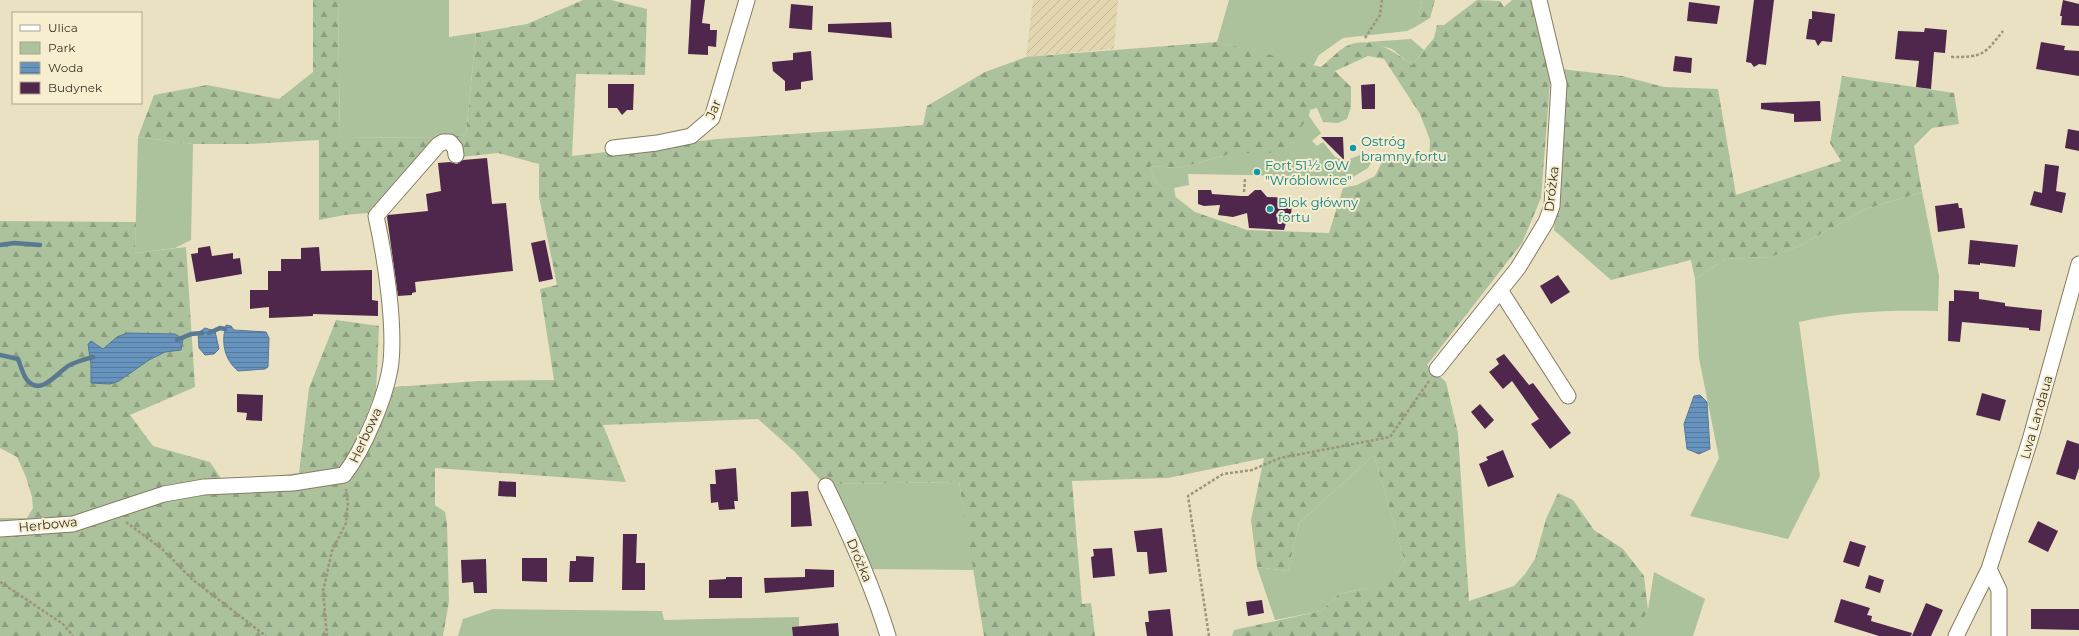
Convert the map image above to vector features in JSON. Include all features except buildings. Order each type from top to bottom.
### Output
[{"type":"street","name":"Jar","points":[[613,148],[656,143],[691,136],[712,118],[747,0]]},
{"type":"street","name":"Dróżka","points":[[1437,369],[1518,268],[1546,222],[1552,206],[1559,84],[1539,0]]},
{"type":"street","name":"Herbowa","points":[[0,529],[73,524],[164,494],[204,487],[293,483],[344,474],[356,460],[382,399],[391,363],[390,321],[382,245],[376,216],[438,145],[443,142],[450,142],[455,148],[456,156]]},
{"type":"street","name":"Lwa Landaua","points":[[1956,636],[1988,568],[2030,440],[2079,264]]},
{"type":"street","points":[[1500,290],[1568,396]]},
{"type":"street","name":"Dróżka","points":[[826,486],[855,547],[878,603],[888,636]]},
{"type":"street","points":[[1988,568],[1998,590],[1999,636]]},
{"type":"path","points":[[1365,38],[1380,15],[1382,0]]},
{"type":"path","points":[[1951,57],[1974,57],[1987,51],[2003,31]]},
{"type":"path","points":[[1244,192],[1245,179]]},
{"type":"path","points":[[1209,636],[1188,496],[1223,474],[1252,470],[1280,458],[1390,436],[1437,369]]},
{"type":"path","points":[[327,636],[323,590],[332,551],[346,523],[348,502],[344,474]]},
{"type":"path","points":[[109,512],[130,525],[162,549],[193,580],[266,636]]},
{"type":"path","points":[[0,582],[63,624],[73,636]]},
{"type":"shaded area","points":[[1033,0],[1118,0],[1114,49],[1026,57]]},
{"type":"green space","points":[[313,0],[338,0],[340,138],[444,137],[368,213],[344,215],[319,220],[319,140],[248,144],[193,144],[138,137],[154,95],[207,85],[279,99],[313,72]]},
{"type":"green space","points":[[338,0],[449,0],[449,37],[476,33],[466,134],[452,137],[340,138]]},
{"type":"green space","points":[[583,0],[611,0],[647,9],[645,75],[576,74],[572,156],[717,139],[923,125],[927,106],[985,72],[1026,57],[1217,42],[1321,67],[1345,47],[1366,42],[1382,46],[1390,50],[1412,65],[1434,38],[1437,25],[1444,25],[1477,0],[1500,1],[1504,7],[1512,0],[1531,0],[1551,70],[1541,198],[1522,243],[1427,365],[1446,382],[1458,433],[1469,601],[1514,586],[1525,574],[1535,559],[1546,519],[1558,493],[1573,500],[1594,530],[1623,549],[1644,576],[1648,610],[1634,636],[1232,636],[1234,630],[1321,611],[1339,594],[1367,588],[1384,588],[1405,562],[1374,455],[1299,523],[1288,571],[1257,567],[1251,520],[1264,458],[1168,478],[1072,481],[1082,604],[1091,603],[1095,636],[984,636],[959,482],[824,484],[795,452],[758,419],[603,425],[626,482],[435,468],[435,505],[445,512],[447,523],[449,601],[443,636],[0,636],[0,518],[27,518],[33,508],[32,497],[26,477],[17,457],[0,448],[0,221],[136,222],[135,253],[186,247],[195,387],[130,415],[153,446],[210,462],[224,483],[299,473],[309,388],[336,320],[379,326],[376,392],[348,459],[339,469],[300,473],[323,484],[363,459],[394,387],[478,381],[554,380],[540,289],[557,285],[539,197],[539,164],[498,153],[461,157],[452,137],[466,134],[476,33],[527,24]],"holes":[[[1368,56],[1384,59],[1420,114],[1430,140],[1429,162],[1387,152],[1375,176],[1357,185],[1343,188],[1329,233],[1247,230],[1195,212],[1155,181],[1150,166],[1179,168],[1234,153],[1283,153],[1309,116],[1310,110],[1317,108],[1323,122],[1338,123],[1347,119],[1351,107],[1351,87],[1335,71]]]},
{"type":"green space","points":[[1229,0],[1422,0],[1417,26],[1407,31],[1343,38],[1319,55],[1313,66],[1217,42]]},
{"type":"green space","points":[[1422,0],[1435,0],[1430,18],[1417,26]]},
{"type":"green space","points":[[1411,39],[1424,50],[1412,65],[1392,49],[1367,42]]},
{"type":"green space","points":[[1561,69],[1622,76],[1664,87],[1718,89],[1736,195],[1841,161],[1830,143],[1842,76],[1954,93],[1959,124],[1932,128],[1914,146],[1922,192],[1866,209],[1799,246],[1771,257],[1725,259],[1695,279],[1691,260],[1611,280],[1554,230],[1564,86]]},
{"type":"green space","points":[[1309,116],[1321,133],[1312,141],[1317,146],[1323,142],[1335,157],[1345,161],[1362,154],[1376,154],[1368,168],[1353,177],[1188,174],[1189,185],[1174,188],[1176,198],[1155,181],[1150,166],[1179,168],[1234,153],[1283,152]]},
{"type":"green space","points":[[138,137],[193,144],[191,240],[175,248],[135,253]]},
{"type":"green space","points":[[1922,192],[1939,276],[1938,311],[1851,313],[1799,322],[1820,476],[1788,539],[1690,516],[1719,458],[1699,358],[1695,279],[1725,259],[1771,257],[1799,246],[1866,209]]},
{"type":"green space","points":[[1374,455],[1405,562],[1384,589],[1367,588],[1339,594],[1321,611],[1275,620],[1257,567],[1288,571],[1299,523]]},
{"type":"green space","points":[[959,482],[974,570],[867,569],[829,484]]},
{"type":"green space","points":[[1654,572],[1705,599],[1693,636],[1632,636],[1648,610]]},
{"type":"green space","points":[[493,609],[662,611],[664,620],[799,617],[799,636],[458,636],[463,619]]},
{"type":"water","points":[[226,325],[231,326],[234,330],[266,332],[269,338],[268,367],[265,369],[238,371],[233,366],[225,350],[224,338]]},
{"type":"water","points":[[205,328],[215,331],[219,349],[214,354],[205,355],[199,348],[198,333]]},
{"type":"water","points":[[127,333],[175,334],[183,339],[181,350],[165,352],[149,360],[119,381],[110,384],[91,383],[91,364],[88,344],[91,341],[103,349],[117,337]]},
{"type":"water","points":[[1700,395],[1707,402],[1710,449],[1699,454],[1687,449],[1684,424],[1694,396]]},
{"type":"waterway","points":[[0,245],[14,243],[40,245]]},
{"type":"waterway","points":[[209,333],[220,328],[225,329]]},
{"type":"waterway","points":[[177,340],[191,334],[202,333]]},
{"type":"waterway","points":[[0,355],[18,359],[26,379],[33,385],[39,386],[45,384],[66,367],[93,357]]},
{"type":"place","name":"Ostróg bramny fortu","points":[[1353,148]]},
{"type":"place","name":"Fort 51½ OW \"Wróblowice\"","points":[[1257,172]]},
{"type":"place","name":"Blok główny fortu","points":[[1270,209]]}]
